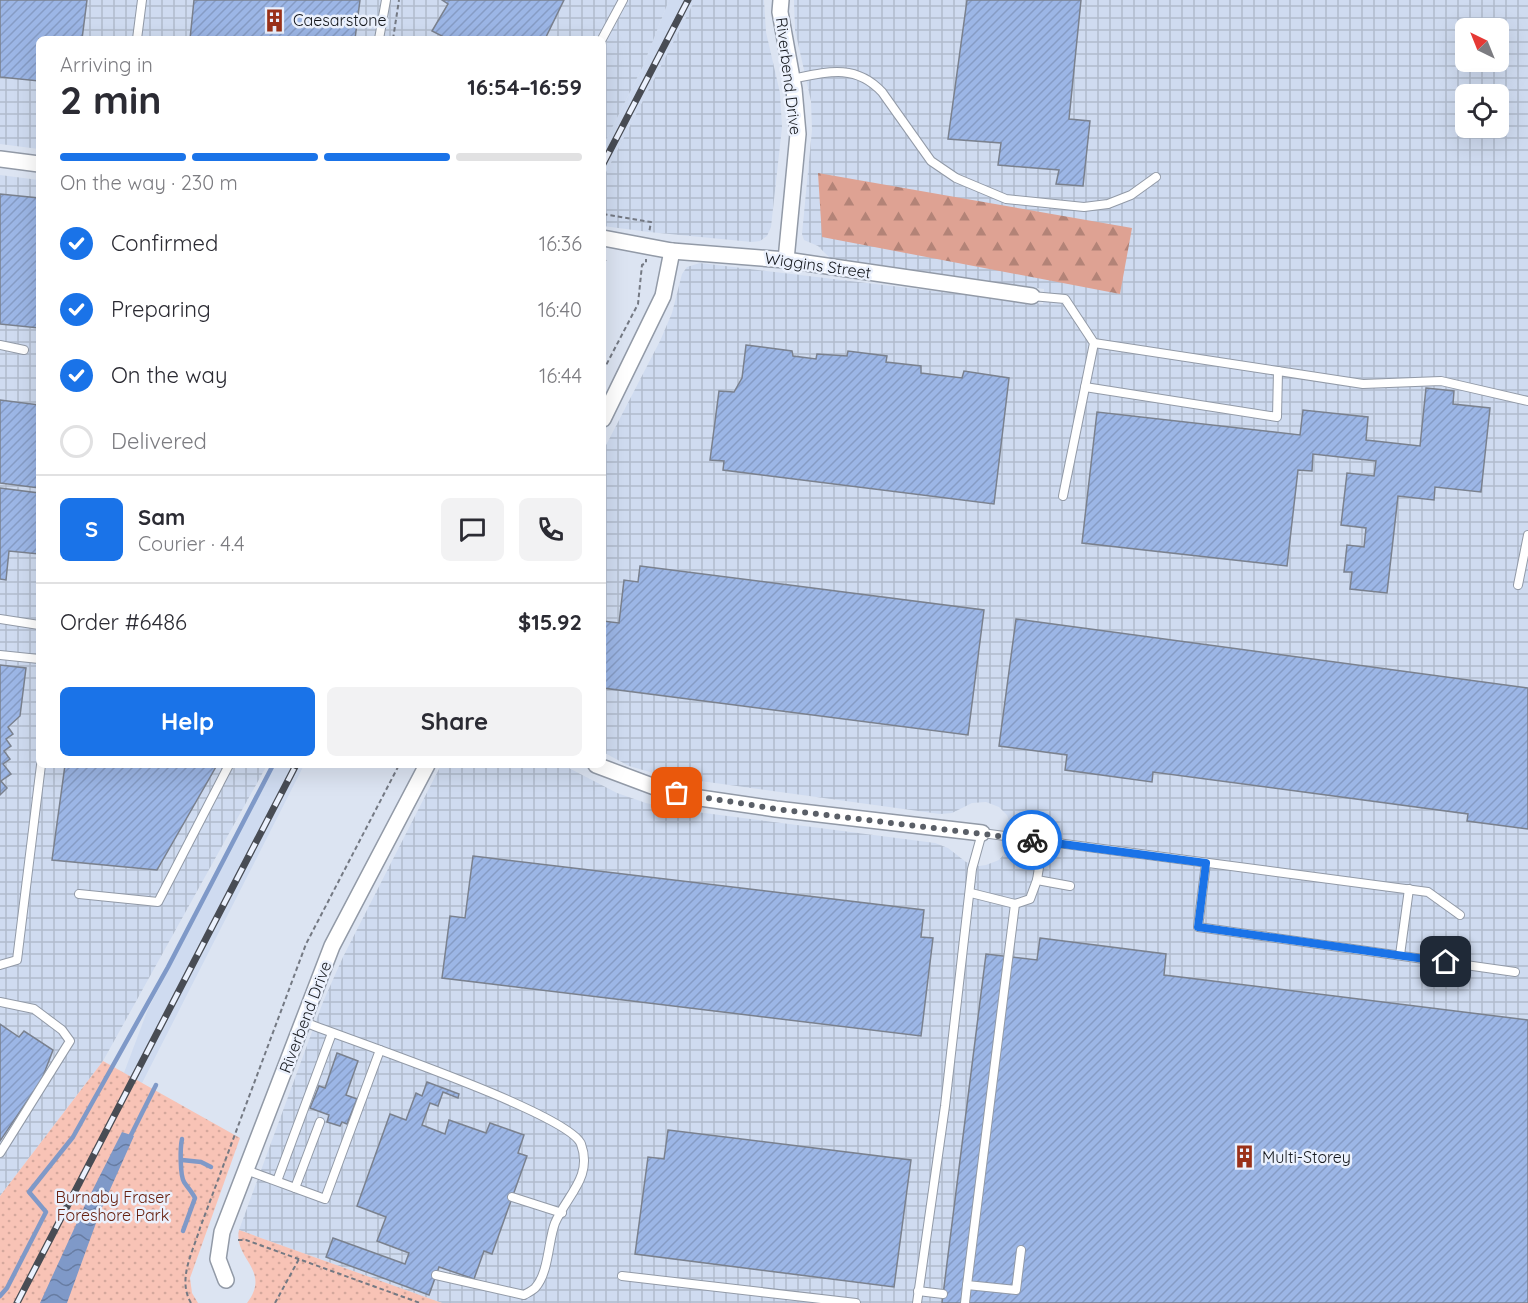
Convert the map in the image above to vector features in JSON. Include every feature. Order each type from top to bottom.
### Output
[{"type":"street","name":"Riverbend Drive","points":[[781,0],[780,12],[792,79],[798,134],[786,260]]},
{"type":"street","points":[[0,159],[36,165]]},
{"type":"street","name":"Wiggins Street","points":[[606,239],[672,251],[786,260],[1032,296]]},
{"type":"street","points":[[606,413],[663,296],[672,251]]},
{"type":"street","name":"Riverbend Drive","points":[[226,1280],[218,1259],[222,1232],[332,946],[425,768]]},
{"type":"street","points":[[604,768],[660,789],[693,797],[982,833]]},
{"type":"lane","points":[[137,36],[142,0]]},
{"type":"lane","points":[[380,36],[386,0]]},
{"type":"lane","points":[[604,36],[623,0]]},
{"type":"lane","points":[[792,79],[833,71],[862,76],[874,83],[882,92],[932,161],[956,178],[1006,199],[1084,207],[1108,204],[1131,195],[1156,177]]},
{"type":"lane","points":[[1032,296],[1065,299],[1094,343],[1063,496]]},
{"type":"lane","points":[[1094,343],[1363,384],[1441,381],[1528,400]]},
{"type":"lane","points":[[0,345],[24,350]]},
{"type":"lane","points":[[1085,387],[1277,417],[1278,371]]},
{"type":"lane","points":[[1518,585],[1528,535]]},
{"type":"lane","points":[[0,619],[36,624]]},
{"type":"lane","points":[[0,656],[36,659]]},
{"type":"lane","points":[[0,965],[17,960],[41,768]]},
{"type":"lane","points":[[79,894],[158,902],[227,768]]},
{"type":"lane","points":[[917,1303],[945,1106],[972,869],[982,833],[1428,892],[1460,915]]},
{"type":"lane","points":[[971,893],[1015,904],[1030,898],[1037,880],[1043,842]]},
{"type":"lane","points":[[1206,863],[1198,927],[1515,972]]},
{"type":"lane","points":[[1037,880],[1070,886]]},
{"type":"lane","points":[[1400,955],[1409,890]]},
{"type":"lane","points":[[965,1303],[1015,904]]},
{"type":"lane","points":[[0,1002],[34,1009],[62,1030],[70,1041],[0,1153]]},
{"type":"lane","points":[[304,1022],[518,1104],[562,1126],[581,1142],[585,1163],[581,1181],[555,1222],[544,1270],[536,1287],[524,1295],[436,1275]]},
{"type":"lane","points":[[277,1181],[332,1033]]},
{"type":"lane","points":[[246,1170],[325,1199],[380,1050]]},
{"type":"lane","points":[[295,1188],[320,1122]]},
{"type":"lane","points":[[512,1197],[562,1213]]},
{"type":"lane","points":[[967,1285],[1016,1290],[1021,1250]]},
{"type":"lane","points":[[622,1276],[856,1303]]},
{"type":"lane","points":[[918,1291],[943,1294]]},
{"type":"path","points":[[393,36],[399,0]]},
{"type":"path","points":[[606,214],[651,222],[649,232]]},
{"type":"path","points":[[606,365],[638,304],[642,265],[646,263]]},
{"type":"path","points":[[191,1303],[185,1291],[184,1281],[200,1228],[306,944],[397,768]]},
{"type":"path","points":[[238,1240],[246,1240],[420,1303]]},
{"type":"path","points":[[275,1303],[299,1259]]},
{"type":"shaded area","points":[[0,0],[669,0],[643,66],[606,140],[606,36],[36,36],[36,149],[0,144]]},
{"type":"shaded area","points":[[669,0],[695,0],[606,172],[606,140],[643,66]]},
{"type":"shaded area","points":[[695,0],[764,0],[766,32],[780,93],[782,127],[771,227],[767,236],[760,241],[752,242],[606,226],[606,172]]},
{"type":"shaded area","points":[[794,0],[1528,0],[1528,1303],[442,1303],[239,1230],[323,1002],[343,957],[439,768],[569,768],[617,793],[666,808],[935,843],[948,848],[966,862],[979,866],[999,860],[1010,847],[1013,836],[1007,815],[999,807],[986,802],[972,803],[952,813],[940,814],[664,776],[629,766],[606,754],[606,445],[660,341],[672,313],[682,274],[687,267],[700,263],[1043,304],[1044,289],[835,263],[818,246],[804,240],[802,234],[812,130],[811,101],[795,30]]},
{"type":"shaded area","points":[[0,175],[36,180],[36,768],[265,768],[103,1061],[0,1196]]},
{"type":"shaded area","points":[[272,768],[302,768],[30,1303],[7,1303],[113,1102],[148,1009]]},
{"type":"green space","points":[[818,173],[1132,228],[1120,294],[822,237]]},
{"type":"green space","name":"Burnaby Fraser Foreshore Park","points":[[103,1061],[240,1138],[190,1278],[192,1293],[198,1303],[0,1303],[0,1196]]},
{"type":"green space","points":[[239,1230],[442,1303],[247,1303],[254,1292],[255,1282],[254,1273],[241,1249]]},
{"type":"water","points":[[122,1132],[134,1136],[100,1212],[67,1303],[40,1303],[85,1205]]},
{"type":"building","points":[[0,0],[87,0],[82,36],[36,36],[36,81],[0,77]]},
{"type":"building","name":"Caesarstone","points":[[194,0],[360,0],[355,36],[190,36]]},
{"type":"building","points":[[442,0],[564,0],[546,36],[442,36],[432,31],[448,4]]},
{"type":"building","points":[[967,0],[1081,0],[1069,119],[1090,121],[1083,186],[1056,184],[1059,170],[998,165],[1001,143],[948,139]]},
{"type":"building","points":[[0,194],[36,198],[36,328],[0,324]]},
{"type":"building","points":[[746,345],[792,351],[793,356],[816,359],[817,354],[847,356],[848,351],[887,356],[886,362],[921,366],[921,373],[962,378],[964,371],[1009,378],[994,504],[723,470],[724,461],[710,460],[719,391],[734,392],[742,378]]},
{"type":"building","points":[[1426,388],[1454,391],[1453,404],[1490,408],[1481,492],[1435,487],[1434,500],[1398,496],[1387,593],[1350,589],[1352,572],[1344,572],[1347,545],[1364,547],[1366,528],[1341,525],[1347,473],[1374,476],[1376,461],[1313,454],[1312,471],[1298,470],[1287,566],[1082,543],[1097,412],[1300,435],[1303,410],[1368,417],[1366,440],[1420,446]]},
{"type":"building","points":[[0,400],[36,405],[36,488],[0,483]]},
{"type":"building","points":[[0,488],[36,493],[36,554],[9,551],[6,580],[0,579]]},
{"type":"building","points":[[640,566],[984,610],[968,735],[606,688],[606,621],[619,623],[624,580],[638,582]]},
{"type":"building","points":[[1016,619],[1528,688],[1528,829],[1467,821],[1468,814],[1153,772],[1152,782],[1065,770],[1067,755],[999,746]]},
{"type":"building","points":[[0,665],[26,668],[20,716],[8,727],[13,734],[6,739],[11,746],[4,751],[10,759],[3,764],[11,774],[1,781],[7,788],[0,795]]},
{"type":"building","points":[[65,768],[215,768],[157,870],[52,860]]},
{"type":"building","points":[[473,856],[924,910],[921,937],[933,938],[921,1036],[442,978],[450,916],[465,918]]},
{"type":"building","name":"Multi-Storey","points":[[1040,938],[1166,954],[1164,975],[1528,1020],[1528,1303],[942,1303],[986,954],[1037,960]]},
{"type":"building","points":[[0,1024],[19,1037],[24,1031],[53,1050],[42,1079],[0,1141]]},
{"type":"building","points":[[337,1053],[358,1061],[346,1095],[357,1099],[347,1124],[342,1122],[340,1126],[327,1122],[329,1115],[310,1108],[319,1086],[325,1088]]},
{"type":"building","points":[[427,1082],[459,1094],[458,1098],[443,1092],[438,1106],[430,1103],[422,1125],[445,1134],[449,1120],[486,1133],[490,1123],[524,1135],[518,1153],[527,1156],[492,1254],[484,1251],[474,1279],[439,1267],[429,1295],[326,1257],[333,1238],[405,1264],[409,1253],[377,1241],[386,1217],[357,1206],[390,1114],[406,1120],[416,1093],[422,1096]]},
{"type":"building","points":[[668,1130],[911,1160],[894,1287],[635,1254],[648,1157],[664,1159]]},
{"type":"waterway","points":[[0,1296],[7,1288],[46,1212],[29,1192],[73,1137],[168,967],[271,768]]},
{"type":"waterway","points":[[129,1139],[156,1085]]},
{"type":"waterway","points":[[182,1139],[183,1179],[195,1198],[183,1231]]},
{"type":"waterway","points":[[182,1160],[201,1162],[211,1167]]},
{"type":"railway","points":[[606,158],[688,0]]},
{"type":"railway","points":[[17,1303],[294,768]]},
{"type":"way so far","points":[[677,793],[776,809],[1032,840]]},
{"type":"place","name":"Caesarstone","points":[[275,20]]},
{"type":"place","name":"Multi-Storey","points":[[1244,1157]]},
{"type":"route","points":[[1032,840],[1206,863],[1198,927],[1446,962]]}]
